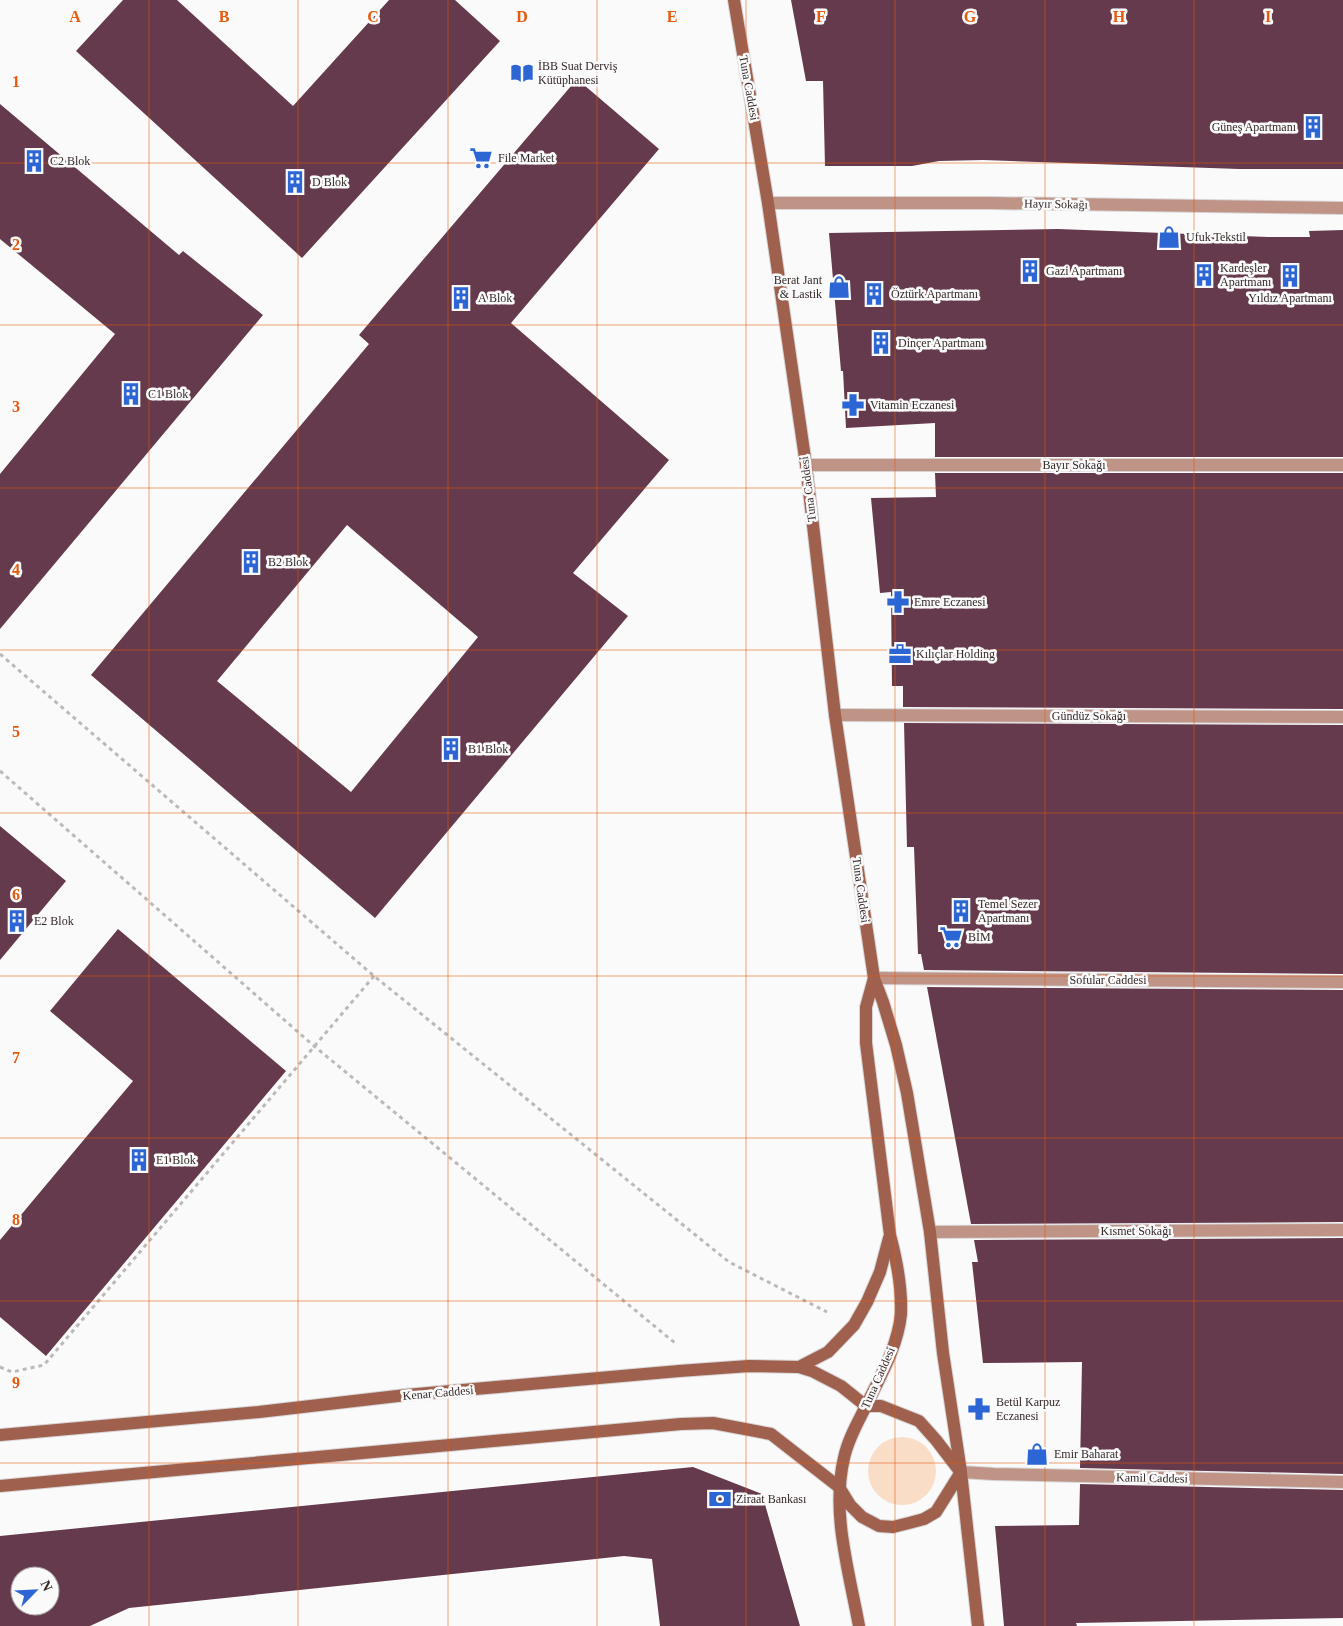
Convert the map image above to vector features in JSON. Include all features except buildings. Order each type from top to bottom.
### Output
[{"type":"main road","name":"Tuna Caddesi","points":[[734,0],[768,203],[806,465],[835,715],[874,978],[896,1045],[905,1083],[930,1232],[943,1353],[960,1472],[978,1626]]},
{"type":"main road","name":"Tuna Caddesi","points":[[859,1626],[841,1531],[839,1487],[844,1456],[894,1344],[901,1314],[898,1266],[890,1235],[866,1043],[866,1007],[874,978]]},
{"type":"main road","points":[[799,1367],[828,1352],[854,1325],[867,1302],[880,1272],[890,1235]]},
{"type":"main road","name":"Kenar Caddesi","points":[[0,1435],[259,1412],[406,1395],[749,1366],[799,1367],[812,1371],[841,1386],[866,1406]]},
{"type":"main road","points":[[0,1486],[681,1424],[713,1423],[771,1434],[839,1487],[850,1505],[862,1517],[879,1526],[893,1527],[924,1519],[936,1512],[960,1472],[919,1421],[881,1406],[866,1406]]},
{"type":"street","name":"Hayır Sokağı","points":[[768,203],[990,203],[1343,208]]},
{"type":"street","name":"Bayır Sokağı","points":[[806,465],[1343,465]]},
{"type":"street","name":"Gündüz Sokağı","points":[[835,715],[1343,717]]},
{"type":"street","name":"Sofular Caddesi","points":[[874,978],[1343,982]]},
{"type":"street","name":"Kısmet Sokağı","points":[[930,1232],[1343,1230]]},
{"type":"street","name":"Kamil Caddesi","points":[[960,1472],[1343,1482]]},
{"type":"path","points":[[0,654],[374,976],[730,1262],[832,1314]]},
{"type":"path","points":[[0,771],[314,1046],[678,1345]]},
{"type":"path","points":[[0,1367],[12,1372],[44,1365],[374,976]]},
{"type":"shaded area","points":[[909,1437],[921,1443],[930,1452],[936,1464],[934,1484],[926,1495],[909,1505],[895,1505],[878,1495],[870,1484],[868,1464],[878,1447],[889,1439]]},
{"type":"place","name":"İBB Suat Derviş Kütüphanesi","points":[[522,73]]},
{"type":"place","name":"Güneş Apartmanı","points":[[1313,127]]},
{"type":"place","name":"File Market","points":[[481,158]]},
{"type":"place","name":"C2 Blok","points":[[34,161]]},
{"type":"place","name":"D Blok","points":[[295,182]]},
{"type":"place","name":"Ufuk Tekstil","points":[[1169,237]]},
{"type":"place","name":"Gazi Apartmanı","points":[[1030,271]]},
{"type":"place","name":"Kardeşler Apartmanı","points":[[1204,275]]},
{"type":"place","name":"Yıldız Apartmanı","points":[[1290,276]]},
{"type":"place","name":"Berat Jant & Lastik","points":[[839,287]]},
{"type":"place","name":"Öztürk Apartmanı","points":[[874,294]]},
{"type":"place","name":"A Blok","points":[[461,298]]},
{"type":"place","name":"Dinçer Apartmanı","points":[[881,343]]},
{"type":"place","name":"C1 Blok","points":[[131,394]]},
{"type":"place","name":"Vitamin Eczanesi","points":[[853,405]]},
{"type":"place","name":"B2 Blok","points":[[251,562]]},
{"type":"place","name":"Emre Eczanesi","points":[[898,602]]},
{"type":"place","name":"Kılıçlar Holding","points":[[900,654]]},
{"type":"place","name":"B1 Blok","points":[[451,749]]},
{"type":"place","name":"Temel Sezer Apartmanı","points":[[961,911]]},
{"type":"place","name":"E2 Blok","points":[[17,921]]},
{"type":"place","name":"BİM","points":[[951,937]]},
{"type":"place","name":"E1 Blok","points":[[139,1160]]},
{"type":"place","name":"Betül Karpuz Eczanesi","points":[[979,1409]]},
{"type":"place","name":"Emir Baharat","points":[[1037,1454]]},
{"type":"place","name":"Ziraat Bankası","points":[[720,1499]]}]
